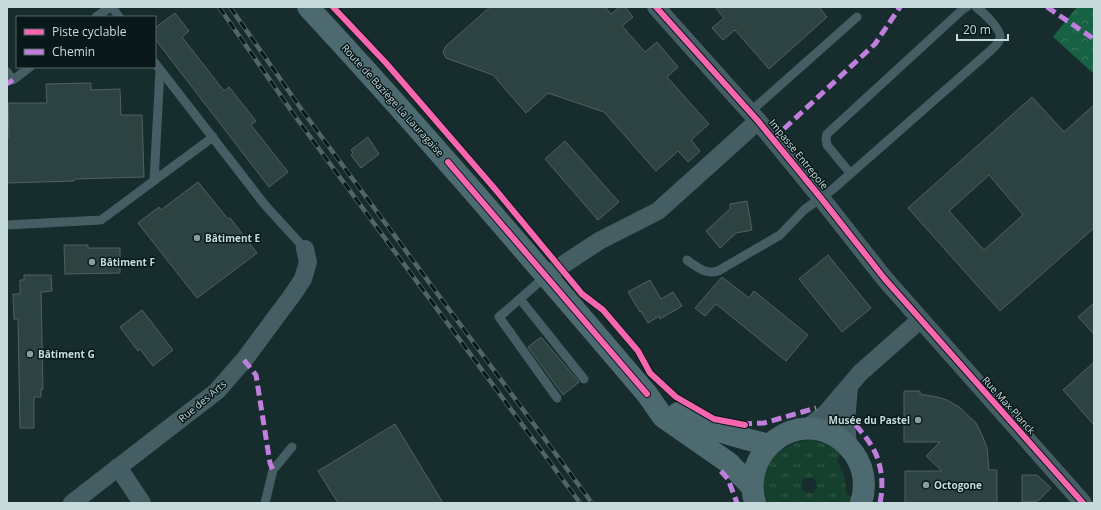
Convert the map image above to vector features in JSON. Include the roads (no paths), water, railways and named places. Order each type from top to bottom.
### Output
[{"type":"main road","name":"Route de Baziège La Lauragaise","points":[[308,7],[410,118],[647,394],[663,416],[730,463],[753,495]]},
{"type":"main road","name":"Route de Baziège La Lauragaise","points":[[647,394],[682,415],[712,429],[769,445]]},
{"type":"main road","points":[[753,495],[753,471],[759,457],[769,445],[780,436],[792,431],[806,429],[821,431],[836,436],[848,446],[859,460],[864,478],[864,496],[861,503]]},
{"type":"street","name":"Impasse Entrepole","points":[[656,7],[754,116],[822,198],[884,278],[920,320]]},
{"type":"street","name":"Impasse Entrepole","points":[[546,276],[599,241],[658,211],[754,116]]},
{"type":"street","name":"Rue des Arts","points":[[72,503],[216,391],[232,374],[303,279],[308,262],[305,249]]},
{"type":"street","points":[[806,429],[826,413],[860,373],[920,320]]},
{"type":"street","name":"Rue Max Planck","points":[[920,320],[1083,503]]},
{"type":"street","points":[[848,446],[846,421],[849,387]]},
{"type":"street","points":[[118,467],[142,503]]},
{"type":"lane","points":[[98,16],[111,7],[118,16]]},
{"type":"lane","points":[[850,173],[827,145],[827,134],[962,10],[968,7]]},
{"type":"lane","points":[[687,260],[706,272],[718,272],[780,235],[804,210],[822,198],[998,44],[1000,32],[982,11],[976,7]]},
{"type":"lane","points":[[754,116],[857,17]]},
{"type":"lane","points":[[158,66],[265,205],[305,249]]},
{"type":"lane","points":[[154,181],[158,66]]},
{"type":"lane","points":[[7,72],[13,80],[29,68]]},
{"type":"lane","points":[[7,225],[101,220],[213,137]]},
{"type":"lane","points":[[546,276],[499,317],[557,398]]},
{"type":"lane","points":[[520,298],[584,378]]},
{"type":"lane","points":[[265,503],[273,470],[292,447]]},
{"type":"railway","points":[[219,7],[297,119],[580,503]]},
{"type":"railway","points":[[230,7],[304,113],[592,503]]},
{"type":"place","name":"Bâtiment E","points":[[197,238]]},
{"type":"place","name":"Bâtiment F","points":[[92,262]]},
{"type":"place","name":"Bâtiment G","points":[[30,354]]},
{"type":"place","name":"Musée du Pastel","points":[[918,420]]},
{"type":"place","name":"Octogone","points":[[926,485]]}]
